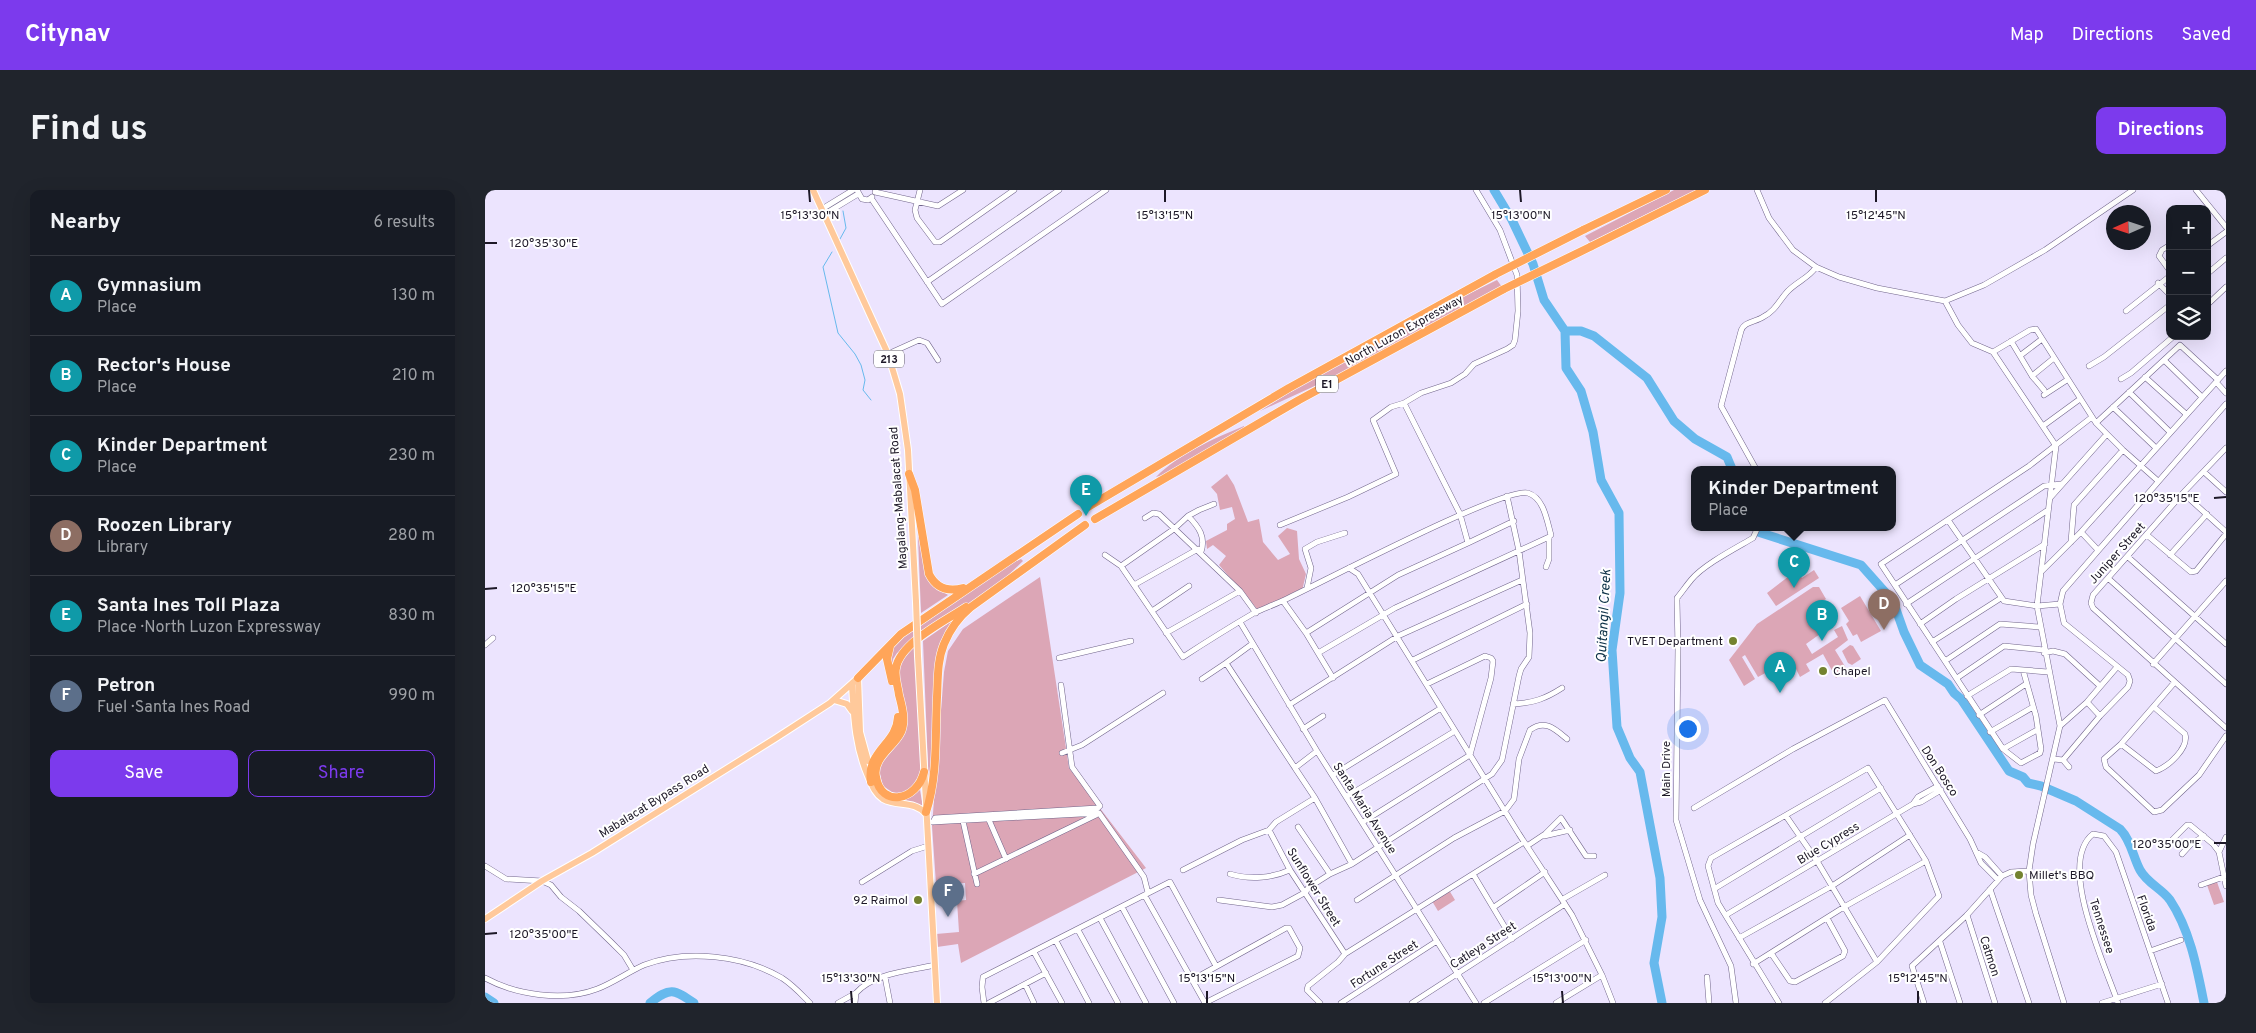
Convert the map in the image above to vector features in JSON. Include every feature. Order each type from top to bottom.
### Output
[{"type":"highway","name":"North Luzon Expressway","points":[[1088,508],[1289,388],[1495,274],[1666,190]]},
{"type":"highway","name":"North Luzon Expressway","points":[[1095,519],[1307,396],[1504,289],[1705,190]]},
{"type":"highway","points":[[909,474],[915,490],[927,567],[931,578],[939,586],[946,589],[958,590],[970,586]]},
{"type":"highway","points":[[855,682],[892,642],[925,616],[1078,514]]},
{"type":"highway","points":[[924,772],[920,785],[902,797],[884,792],[876,778],[877,763],[896,740],[902,728],[902,704],[895,674],[897,663],[907,647],[989,593],[1085,525]]},
{"type":"highway","points":[[926,813],[931,795],[934,769],[938,668],[941,653],[948,635],[958,620],[989,593]]},
{"type":"highway","points":[[871,782],[870,771],[873,760],[893,734],[897,725],[897,704],[887,659],[892,642]]},
{"type":"main road","name":"Magalang-Mabalacat Road","points":[[813,190],[826,210],[888,354],[900,394],[909,474],[926,813],[930,822]]},
{"type":"main road","points":[[855,682],[853,712],[857,745],[875,790],[882,798],[915,805],[926,813]]},
{"type":"main road","points":[[855,682],[860,732],[868,761]]},
{"type":"main road","name":"Mabalacat Bypass Road","points":[[485,918],[541,882],[592,853],[834,700],[855,682]]},
{"type":"main road","points":[[834,700],[847,704],[853,712]]},
{"type":"main road","name":"213","points":[[930,822],[928,846],[937,1003]]},
{"type":"street","points":[[826,210],[853,190]]},
{"type":"street","points":[[920,190],[915,210],[917,218],[932,241],[940,242],[1014,190]]},
{"type":"street","points":[[871,198],[875,191],[933,206],[942,205],[963,190]]},
{"type":"street","points":[[927,282],[1059,190]]},
{"type":"street","points":[[871,198],[942,304],[1106,190]]},
{"type":"street","points":[[1280,525],[1348,498],[1396,474],[1373,420],[1391,407],[1451,382],[1465,374],[1474,364],[1513,345],[1518,311],[1517,275],[1500,230],[1476,190]]},
{"type":"street","points":[[1757,190],[1769,218],[1793,250],[1816,267],[1839,277],[1877,288],[1945,301],[1984,285],[2045,250],[2133,190]]},
{"type":"street","points":[[2195,190],[2226,227]]},
{"type":"street","points":[[826,210],[857,192],[862,199],[871,198]]},
{"type":"street","points":[[2211,243],[2226,232]]},
{"type":"street","points":[[2166,248],[2159,256],[2166,266]]},
{"type":"street","points":[[2211,271],[2225,261]]},
{"type":"street","points":[[1754,466],[1721,406],[1741,331],[1745,325],[1763,318],[1775,309],[1787,292],[1810,276],[1816,267]]},
{"type":"street","points":[[2127,311],[2158,283],[2166,278]]},
{"type":"street","points":[[2158,283],[2166,291]]},
{"type":"street","points":[[2211,301],[2226,287]]},
{"type":"street","points":[[1945,301],[1958,325],[1972,343],[1993,352],[2056,446],[2037,606],[2039,627],[2060,726],[2029,871],[2031,895],[2064,1003]]},
{"type":"street","points":[[2089,366],[2104,357],[2166,308]]},
{"type":"street","points":[[1993,352],[2033,329],[2042,339],[2096,423],[2140,466],[2158,480]]},
{"type":"street","points":[[2021,355],[2042,339]]},
{"type":"street","points":[[888,354],[919,340],[927,343],[937,360]]},
{"type":"street","points":[[2121,379],[2131,373],[2168,340]]},
{"type":"street","points":[[2011,341],[2044,392],[2067,380]]},
{"type":"street","points":[[2096,423],[2182,345],[2226,393]]},
{"type":"street","points":[[2032,376],[2054,358]]},
{"type":"street","points":[[2164,360],[2202,397]]},
{"type":"street","points":[[2042,571],[2081,532],[2185,414],[2226,371]]},
{"type":"street","points":[[2145,377],[2185,414]]},
{"type":"street","points":[[2129,392],[2170,432]]},
{"type":"street","points":[[2043,426],[2080,399]]},
{"type":"street","points":[[1404,403],[1460,514],[1468,543]]},
{"type":"street","points":[[2063,760],[2129,684],[2128,675],[2064,623],[2060,604],[2063,591],[2097,549],[2226,404]]},
{"type":"street","points":[[2113,407],[2156,448]]},
{"type":"street","points":[[2023,670],[2033,707],[2040,753],[2023,763],[2003,749],[1990,732],[1957,678],[1881,564],[2003,484],[2056,446],[2092,417]]},
{"type":"street","points":[[2049,498],[2107,434]]},
{"type":"street","name":"Juniper Street","points":[[2153,664],[2093,608],[2091,598],[2183,493],[2226,448]]},
{"type":"street","points":[[2071,542],[2074,505],[2123,450]]},
{"type":"street","points":[[2204,472],[2226,492]]},
{"type":"street","points":[[1895,585],[2043,486],[2061,484]]},
{"type":"street","points":[[1105,555],[1121,566],[1183,657],[1256,613],[1460,514],[1507,496],[1526,492],[1537,499],[1546,516],[1551,535],[1549,537],[1549,559],[1545,568]]},
{"type":"street","points":[[2147,536],[2188,571],[2196,571],[2226,533],[2183,493]]},
{"type":"street","points":[[1219,900],[1272,906],[1282,905],[1306,892],[1308,888],[1330,874],[1353,864],[1378,846],[1492,774],[1502,760],[1521,669],[1529,657],[1527,604],[1514,521],[1507,496]]},
{"type":"street","points":[[1121,566],[1174,529],[1188,516],[1214,504]]},
{"type":"street","points":[[1906,604],[2048,510]]},
{"type":"street","points":[[1145,518],[1157,513],[1240,591],[1256,613]]},
{"type":"street","points":[[2170,555],[2207,514]]},
{"type":"street","points":[[1134,585],[1199,551],[1203,536],[1188,516]]},
{"type":"street","points":[[1948,520],[1963,539],[2001,598],[2006,602],[2037,606],[2060,604]]},
{"type":"street","points":[[1306,633],[1398,575],[1514,521]]},
{"type":"street","name":"Main Drive","points":[[1735,1003],[1731,966],[1700,900],[1678,827],[1676,794],[1677,598],[1685,592],[1692,579],[1753,538],[1756,531]]},
{"type":"street","points":[[2081,532],[2097,549]]},
{"type":"street","points":[[1307,588],[1311,568],[1305,549],[1317,542],[1345,533]]},
{"type":"street","points":[[1318,653],[1395,608],[1549,537]]},
{"type":"street","points":[[1920,624],[1956,599],[2045,544]]},
{"type":"street","points":[[2128,557],[2226,644]]},
{"type":"street","points":[[1358,574],[1361,563]]},
{"type":"street","points":[[1349,568],[1358,574],[1398,636],[1455,731],[1564,902],[1586,940],[1613,1003]]},
{"type":"street","points":[[2109,579],[2176,637],[2226,684]]},
{"type":"street","points":[[1289,705],[1398,636],[1522,580]]},
{"type":"street","points":[[2226,581],[2153,664],[2226,728]]},
{"type":"street","points":[[1152,611],[1189,586]]},
{"type":"street","points":[[1166,633],[1240,591]]},
{"type":"street","points":[[1933,642],[2001,598]]},
{"type":"street","points":[[1283,601],[1306,633],[1333,678]]},
{"type":"street","points":[[1413,660],[1527,604]]},
{"type":"street","name":"Santa Maria Avenue","points":[[1240,622],[1303,729],[1476,1003]]},
{"type":"street","points":[[1945,661],[2000,624],[2039,627]]},
{"type":"street","points":[[485,645],[493,638]]},
{"type":"street","points":[[1059,658],[1131,641]]},
{"type":"street","points":[[1202,679],[1252,644]]},
{"type":"street","points":[[1957,678],[2004,646],[2065,654],[2099,686]]},
{"type":"street","points":[[1363,822],[1470,755],[1491,678],[1493,660],[1485,656],[1427,684]]},
{"type":"street","points":[[1226,663],[1315,798],[1353,864]]},
{"type":"street","points":[[2060,726],[2087,702],[2117,667]]},
{"type":"street","points":[[1967,696],[2011,669],[2048,672]]},
{"type":"street","points":[[2174,683],[2121,744],[2105,759],[2106,767],[2154,812],[2158,812],[2199,775],[2226,736]]},
{"type":"street","points":[[930,822],[935,818],[1098,808],[1099,806],[1072,768],[1061,684]]},
{"type":"street","points":[[1979,715],[2026,684]]},
{"type":"street","points":[[1513,704],[1529,704],[1545,699],[1562,688]]},
{"type":"street","points":[[1061,753],[1069,752],[1163,693]]},
{"type":"street","name":"Don Bosco","points":[[1694,808],[1793,749],[1885,700],[1940,788],[1978,853],[1981,863],[1986,870],[2000,878]]},
{"type":"street","points":[[2087,702],[2100,716]]},
{"type":"street","points":[[1990,732],[2033,707]]},
{"type":"street","points":[[2121,744],[2157,771],[2181,750],[2186,741],[2185,734],[2154,707]]},
{"type":"street","points":[[1333,775],[1441,708]]},
{"type":"street","points":[[1303,729],[1323,716]]},
{"type":"street","points":[[1357,900],[1454,838],[1505,811],[1514,799],[1519,759],[1530,730],[1543,724],[1567,739]]},
{"type":"street","points":[[2003,749],[2037,730]]},
{"type":"street","points":[[1346,797],[1455,731]]},
{"type":"street","points":[[1295,768],[1317,751]]},
{"type":"street","points":[[2054,759],[2063,760],[2069,767]]},
{"type":"street","points":[[1779,1003],[1753,964],[1719,903],[1708,866],[1711,858],[1865,769],[1869,769],[1927,861],[1939,896],[1877,962],[1825,1003]]},
{"type":"street","points":[[1714,889],[1881,788]]},
{"type":"street","name":"Blue Cypress","points":[[1726,915],[1913,804],[1918,804],[1940,788]]},
{"type":"street","points":[[1183,870],[1242,840],[1269,830],[1277,822],[1315,798]]},
{"type":"street","points":[[930,822],[1099,813]]},
{"type":"street","points":[[975,874],[1099,813]]},
{"type":"street","points":[[1099,813],[1144,877],[1147,894],[1205,1003],[1298,956],[1300,948],[1289,928],[1286,928],[1193,980]]},
{"type":"street","points":[[1786,816],[1817,861],[1877,962]]},
{"type":"street","points":[[1543,836],[1561,818],[1586,856],[1594,856]]},
{"type":"street","points":[[989,820],[1006,858]]},
{"type":"street","points":[[963,821],[977,884]]},
{"type":"street","points":[[2169,843],[2187,825],[2193,826],[2219,852],[2226,886]]},
{"type":"street","points":[[1298,826],[1330,874]]},
{"type":"street","name":"Sunflower Street","points":[[1269,830],[1290,870],[1345,954]]},
{"type":"street","points":[[1320,1003],[1307,990],[1308,986],[1345,954],[1473,874],[1526,844],[1543,836],[1570,830]]},
{"type":"street","name":"Tennessee","points":[[2101,835],[2093,834],[2087,840],[2081,856],[2079,886],[2083,905],[2117,1000]]},
{"type":"street","points":[[1739,938],[1832,886],[1910,835]]},
{"type":"street","name":"Florida","points":[[2101,835],[2116,852],[2168,1003]]},
{"type":"street","points":[[2182,854],[2191,844],[2204,836]]},
{"type":"street","points":[[2219,852],[2226,837]]},
{"type":"street","points":[[862,882],[912,851],[928,846]]},
{"type":"street","points":[[1753,964],[1844,907],[1927,861]]},
{"type":"street","points":[[485,866],[506,879],[541,882],[551,885],[561,897],[582,914],[624,955],[633,970]]},
{"type":"street","points":[[1230,874],[1244,877],[1275,877],[1290,870]]},
{"type":"street","points":[[1924,1003],[1912,966],[1967,915],[2000,878],[2011,872],[2029,871]]},
{"type":"street","points":[[1494,907],[1545,872]]},
{"type":"street","points":[[1473,874],[1512,939]]},
{"type":"street","name":"Catleya Street","points":[[1412,1003],[1512,939],[1605,875]]},
{"type":"street","points":[[2201,885],[2225,877]]},
{"type":"street","points":[[984,1003],[981,986],[983,977],[1168,883],[1172,883],[1217,966]]},
{"type":"street","points":[[1990,889],[2029,1003]]},
{"type":"street","points":[[1122,907],[1174,1003]]},
{"type":"street","name":"Catmon","points":[[1967,915],[1995,1003]]},
{"type":"street","points":[[1100,918],[1146,1003]]},
{"type":"street","points":[[1771,953],[1790,981],[1795,982],[1843,956],[1845,952],[1827,918]]},
{"type":"street","points":[[1078,930],[1118,1003]]},
{"type":"street","points":[[1485,1003],[1586,940]]},
{"type":"street","points":[[2150,951],[2181,940]]},
{"type":"street","points":[[1056,941],[1089,1003]]},
{"type":"street","name":"Fortune Street","points":[[1341,1003],[1437,941]]},
{"type":"street","points":[[1939,942],[1960,1003]]},
{"type":"street","points":[[1034,952],[1062,1003]]},
{"type":"street","points":[[485,978],[524,991],[564,996],[596,989],[645,965],[679,957],[707,956],[755,966],[780,977],[792,985],[810,1003]]},
{"type":"street","points":[[838,1003],[856,993],[868,983],[935,965]]},
{"type":"street","points":[[989,1003],[1045,973]]},
{"type":"street","points":[[1556,1003],[1602,975]]},
{"type":"street","points":[[1707,976],[1709,1003]]},
{"type":"street","points":[[885,977],[890,1003]]},
{"type":"street","points":[[1025,984],[1034,1003]]},
{"type":"street","points":[[2102,1003],[2117,1000],[2162,984]]},
{"type":"street","points":[[855,1003],[856,993]]},
{"type":"street","points":[[1003,996],[1006,1003]]},
{"type":"shaded area","points":[[1674,190],[1696,190],[1590,242],[1585,236]]},
{"type":"shaded area","points":[[1497,280],[1502,287],[1332,378],[1260,411],[1377,342]]},
{"type":"shaded area","points":[[1244,426],[1245,429],[1176,471],[1156,477],[1165,468],[1186,454]]},
{"type":"shaded area","points":[[1227,474],[1234,485],[1248,522],[1259,519],[1263,542],[1278,560],[1290,554],[1278,536],[1287,528],[1297,531],[1299,559],[1306,574],[1302,591],[1258,610],[1219,565],[1226,556],[1213,545],[1207,549],[1206,541],[1227,530],[1227,524],[1235,519],[1232,507],[1220,510],[1217,494],[1211,487]]},
{"type":"shaded area","points":[[918,537],[921,537],[937,588],[948,595],[921,613]]},
{"type":"shaded area","points":[[1021,559],[1023,561],[1002,581],[897,653],[893,659],[892,668],[890,668],[891,650],[901,637],[1007,565]]},
{"type":"shaded area","points":[[1797,570],[1802,578],[1814,570],[1819,578],[1776,606],[1767,593]]},
{"type":"shaded area","points":[[1040,577],[1069,768],[1146,868],[961,963],[958,944],[937,947],[936,934],[959,932],[957,901],[966,900],[965,883],[936,884],[932,826],[944,672],[948,651],[963,629]]},
{"type":"shaded area","points":[[1813,587],[1819,587],[1826,599],[1823,601],[1831,616],[1823,621],[1827,629],[1806,644],[1812,654],[1838,637],[1834,630],[1842,626],[1848,640],[1835,650],[1846,668],[1836,678],[1823,654],[1806,664],[1810,671],[1800,677],[1791,659],[1758,677],[1745,655],[1742,657],[1755,679],[1744,686],[1729,660],[1757,624]]},
{"type":"shaded area","points":[[1860,596],[1881,631],[1861,642],[1857,634],[1853,636],[1846,624],[1849,621],[1841,608]]},
{"type":"shaded area","points":[[959,616],[941,646],[929,791],[923,641]]},
{"type":"shaded area","points":[[915,645],[921,774],[910,792],[895,794],[883,786],[879,770],[880,765],[903,735],[898,670],[905,654]]},
{"type":"shaded area","points":[[1850,645],[1853,646],[1861,659],[1852,665],[1848,663],[1842,651]]},
{"type":"shaded area","points":[[893,679],[895,679],[900,702],[901,725],[896,736],[879,756],[894,736],[898,728],[900,716]]},
{"type":"shaded area","points":[[879,756],[873,773],[874,780],[881,790],[891,798],[904,799],[920,790],[923,807],[918,804],[893,799],[888,797],[883,794],[874,785],[871,777],[872,768]]},
{"type":"shaded area","points":[[2217,882],[2224,902],[2214,905],[2207,885]]},
{"type":"shaded area","points":[[1449,890],[1455,900],[1438,911],[1432,901]]},
{"type":"waterway","name":"Quitangil Creek","points":[[1494,190],[1512,220],[1533,264],[1544,300],[1565,331],[1566,368],[1581,391],[1593,432],[1601,480],[1619,513],[1620,593],[1612,650],[1617,727],[1630,758],[1640,772],[1660,878],[1662,917],[1654,963],[1662,1003]]},
{"type":"waterway","points":[[840,239],[846,228],[843,211]]},
{"type":"waterway","points":[[832,252],[823,267],[838,333],[855,354],[861,365],[865,380],[863,390],[871,400]]},
{"type":"waterway","points":[[1565,331],[1581,331],[1594,336],[1647,378],[1674,421],[1695,439],[1727,457],[1731,466]]},
{"type":"waterway","points":[[1758,532],[1861,565],[1893,601],[1904,632],[1920,665],[1948,684],[1961,699],[2009,771],[2023,777],[2028,783],[2041,786],[2076,801],[2124,833],[2143,875],[2167,896],[2183,924],[2199,976],[2204,1003]]},
{"type":"waterway","points":[[650,1003],[667,992],[677,993],[694,1003]]},
{"type":"waterway","points":[[485,997],[494,1003]]},
{"type":"place","name":"Santa Ines Toll Plaza","points":[[1086,516]]},
{"type":"place","name":"Kinder Department","points":[[1794,588]]},
{"type":"place","name":"Roozen Library","points":[[1884,630]]},
{"type":"place","name":"TVET Department","points":[[1733,641]]},
{"type":"place","name":"Rector's House","points":[[1822,641]]},
{"type":"place","name":"Chapel","points":[[1823,671]]},
{"type":"place","name":"Gymnasium","points":[[1780,693]]},
{"type":"place","name":"Millet's BBQ","points":[[2019,875]]},
{"type":"place","name":"92 Raimol","points":[[918,900]]},
{"type":"place","name":"Petron","points":[[948,917]]}]
